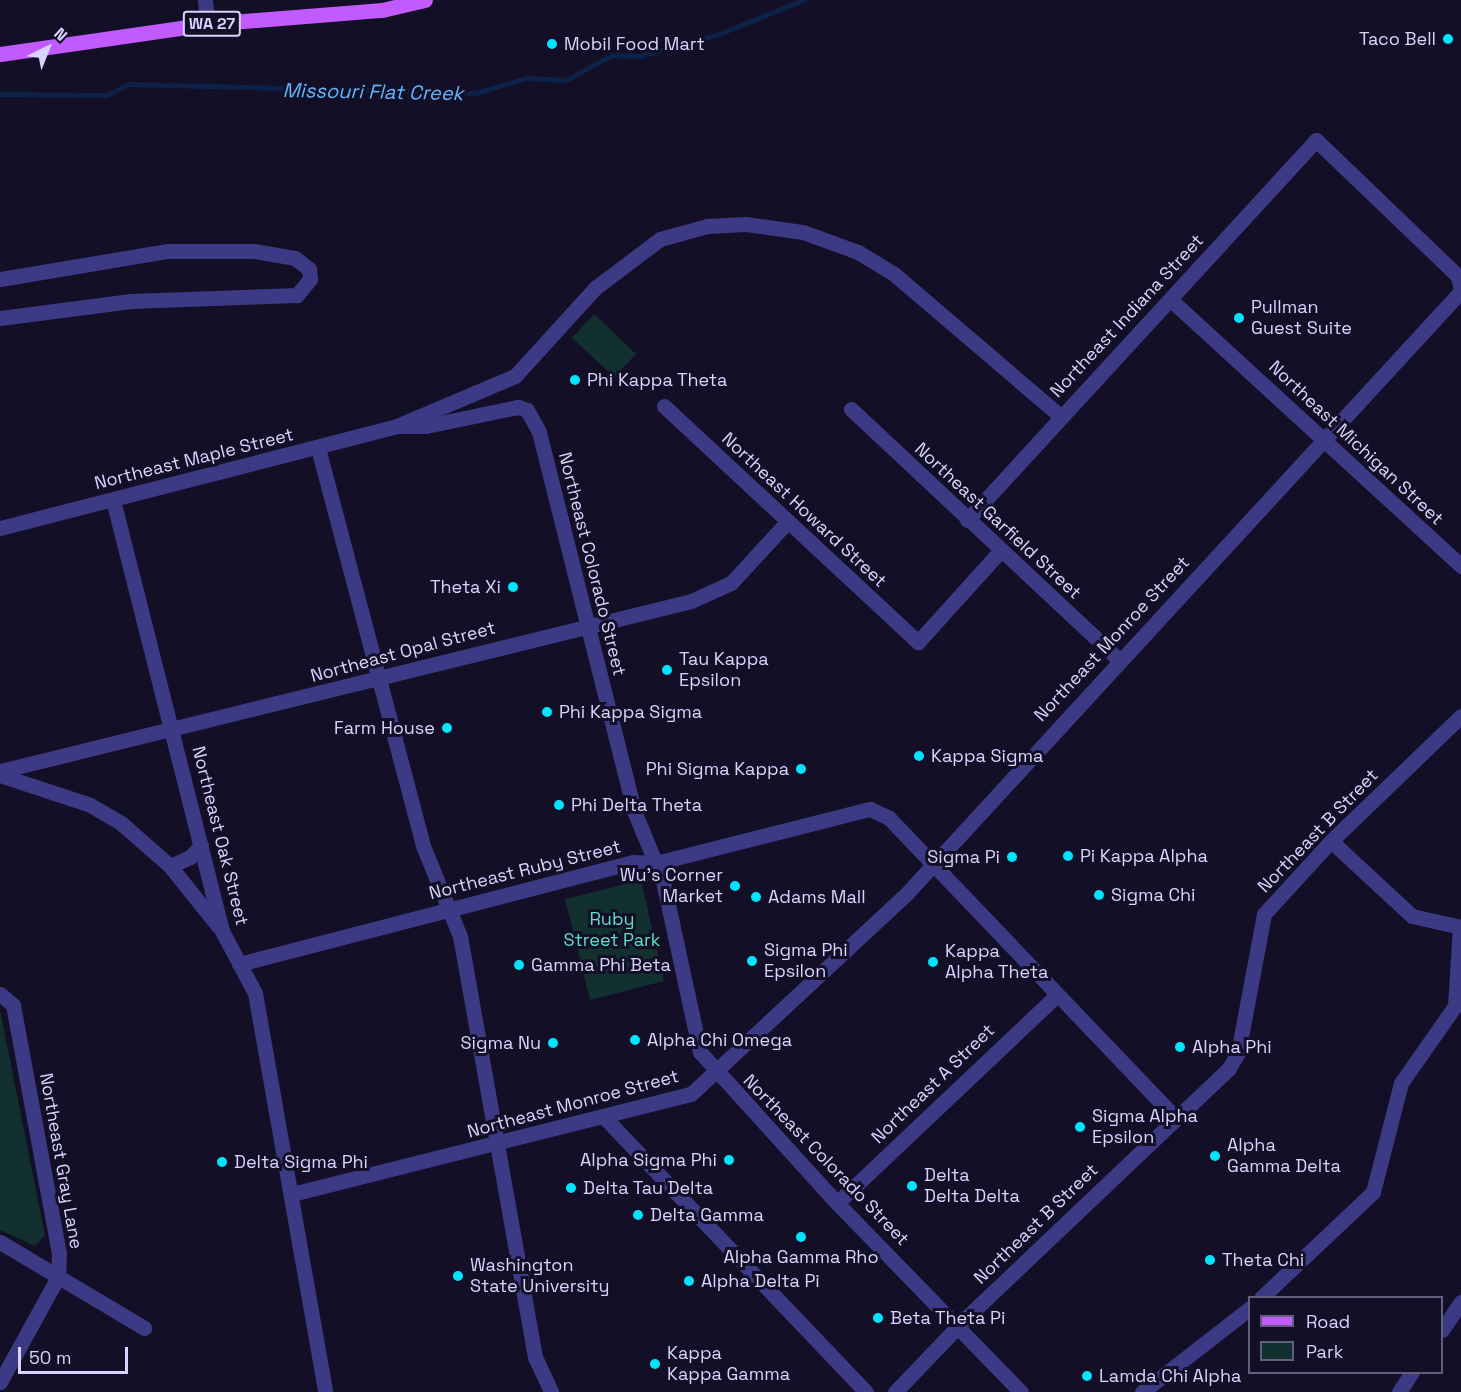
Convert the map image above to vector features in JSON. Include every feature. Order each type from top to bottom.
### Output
[{"type":"main road","name":"WA 27","points":[[0,54],[207,24],[382,10],[425,0]]},
{"type":"street","points":[[205,0],[207,24]]},
{"type":"street","name":"Northeast Indiana Street","points":[[967,520],[1060,416],[1171,300],[1316,140],[1458,276],[1461,291]]},
{"type":"street","name":"Northeast Maple Street","points":[[0,528],[397,426],[515,376],[595,288],[660,239],[707,226],[746,224],[803,232],[858,252],[894,274],[1060,416]]},
{"type":"street","points":[[0,279],[168,251],[254,251],[295,258],[309,269],[310,279],[297,295],[131,301],[0,318]]},
{"type":"street","name":"Northeast Monroe Street","points":[[292,1194],[606,1119],[692,1094],[933,866],[1119,660],[1461,291]]},
{"type":"street","name":"Northeast Michigan Street","points":[[1171,300],[1461,566]]},
{"type":"street","name":"Northeast Howard Street","points":[[664,406],[918,642],[1001,550]]},
{"type":"street","name":"Northeast Maple Street","points":[[397,426],[426,426],[518,407]]},
{"type":"street","name":"Northeast Colorado Street","points":[[518,407],[535,417],[634,811],[656,863],[700,1052],[715,1072],[837,1203],[1021,1392]]},
{"type":"street","name":"Northeast Garfield Street","points":[[851,410],[1119,660]]},
{"type":"street","points":[[318,448],[423,846],[460,936],[535,1357],[551,1392]]},
{"type":"street","name":"Northeast Oak Street","points":[[113,500],[222,931],[255,993],[325,1392]]},
{"type":"street","name":"Northeast Opal Street","points":[[0,773],[588,628],[720,591],[788,521]]},
{"type":"street","name":"Northeast B Street","points":[[895,1392],[959,1327],[1229,1068],[1238,1053],[1264,914],[1331,840],[1461,716]]},
{"type":"street","points":[[0,773],[90,805],[122,823],[170,866],[222,931]]},
{"type":"street","name":"Northeast Ruby Street","points":[[239,964],[634,862],[656,863],[870,809],[889,818],[933,866]]},
{"type":"street","points":[[1263,1296],[1373,1192],[1401,1083],[1455,1006],[1461,927],[1412,916],[1331,840]]},
{"type":"street","points":[[170,866],[201,845]]},
{"type":"street","points":[[933,866],[1176,1118]]},
{"type":"street","name":"Northeast Gray Lane","points":[[0,994],[13,1005],[46,1171],[58,1277]]},
{"type":"street","name":"Northeast A Street","points":[[837,1203],[1056,995]]},
{"type":"street","points":[[606,1119],[866,1392]]},
{"type":"street","points":[[0,1242],[144,1328]]},
{"type":"street","points":[[0,1382],[58,1277]]},
{"type":"street","points":[[1443,1329],[1461,1302]]},
{"type":"street","points":[[1142,1392],[1248,1310]]},
{"type":"street","points":[[1399,1392],[1411,1374]]},
{"type":"green space","points":[[594,314],[636,354],[614,377],[572,338]]},
{"type":"green space","name":"Ruby Street Park","points":[[641,880],[664,981],[590,1000],[565,899]]},
{"type":"green space","points":[[0,1010],[45,1235],[35,1246],[0,1230]]},
{"type":"waterway","name":"Missouri Flat Creek","points":[[0,94],[107,95],[129,84],[476,93],[526,78],[566,80],[612,55],[640,56],[719,34],[803,0]]},
{"type":"place","name":"Taco Bell","points":[[1448,39]]},
{"type":"place","name":"Mobil Food Mart","points":[[552,44]]},
{"type":"place","name":"Pullman Guest Suite","points":[[1239,318]]},
{"type":"place","name":"Phi Kappa Theta","points":[[575,380]]},
{"type":"place","name":"Theta Xi","points":[[513,587]]},
{"type":"place","name":"Tau Kappa Epsilon","points":[[667,670]]},
{"type":"place","name":"Phi Kappa Sigma","points":[[547,712]]},
{"type":"place","name":"Farm House","points":[[447,728]]},
{"type":"place","name":"Kappa Sigma","points":[[919,756]]},
{"type":"place","name":"Phi Sigma Kappa","points":[[801,769]]},
{"type":"place","name":"Phi Delta Theta","points":[[559,805]]},
{"type":"place","name":"Pi Kappa Alpha","points":[[1068,856]]},
{"type":"place","name":"Sigma Pi","points":[[1012,857]]},
{"type":"place","name":"Wu's Corner Market","points":[[735,886]]},
{"type":"place","name":"Sigma Chi","points":[[1099,895]]},
{"type":"place","name":"Adams Mall","points":[[756,897]]},
{"type":"place","name":"Sigma Phi Epsilon","points":[[752,961]]},
{"type":"place","name":"Kappa Alpha Theta","points":[[933,962]]},
{"type":"place","name":"Gamma Phi Beta","points":[[519,965]]},
{"type":"place","name":"Alpha Chi Omega","points":[[635,1040]]},
{"type":"place","name":"Sigma Nu","points":[[553,1043]]},
{"type":"place","name":"Alpha Phi","points":[[1180,1047]]},
{"type":"place","name":"Sigma Alpha Epsilon","points":[[1080,1127]]},
{"type":"place","name":"Alpha Gamma Delta","points":[[1215,1156]]},
{"type":"place","name":"Alpha Sigma Phi","points":[[729,1160]]},
{"type":"place","name":"Delta Sigma Phi","points":[[222,1162]]},
{"type":"place","name":"Delta Delta Delta","points":[[912,1186]]},
{"type":"place","name":"Delta Tau Delta","points":[[571,1188]]},
{"type":"place","name":"Delta Gamma","points":[[638,1215]]},
{"type":"place","name":"Alpha Gamma Rho","points":[[801,1237]]},
{"type":"place","name":"Theta Chi","points":[[1210,1260]]},
{"type":"place","name":"Washington State University","points":[[458,1276]]},
{"type":"place","name":"Alpha Delta Pi","points":[[689,1281]]},
{"type":"place","name":"Beta Theta Pi","points":[[878,1318]]},
{"type":"place","name":"Kappa Kappa Gamma","points":[[655,1364]]},
{"type":"place","name":"Lamda Chi Alpha","points":[[1087,1376]]}]
